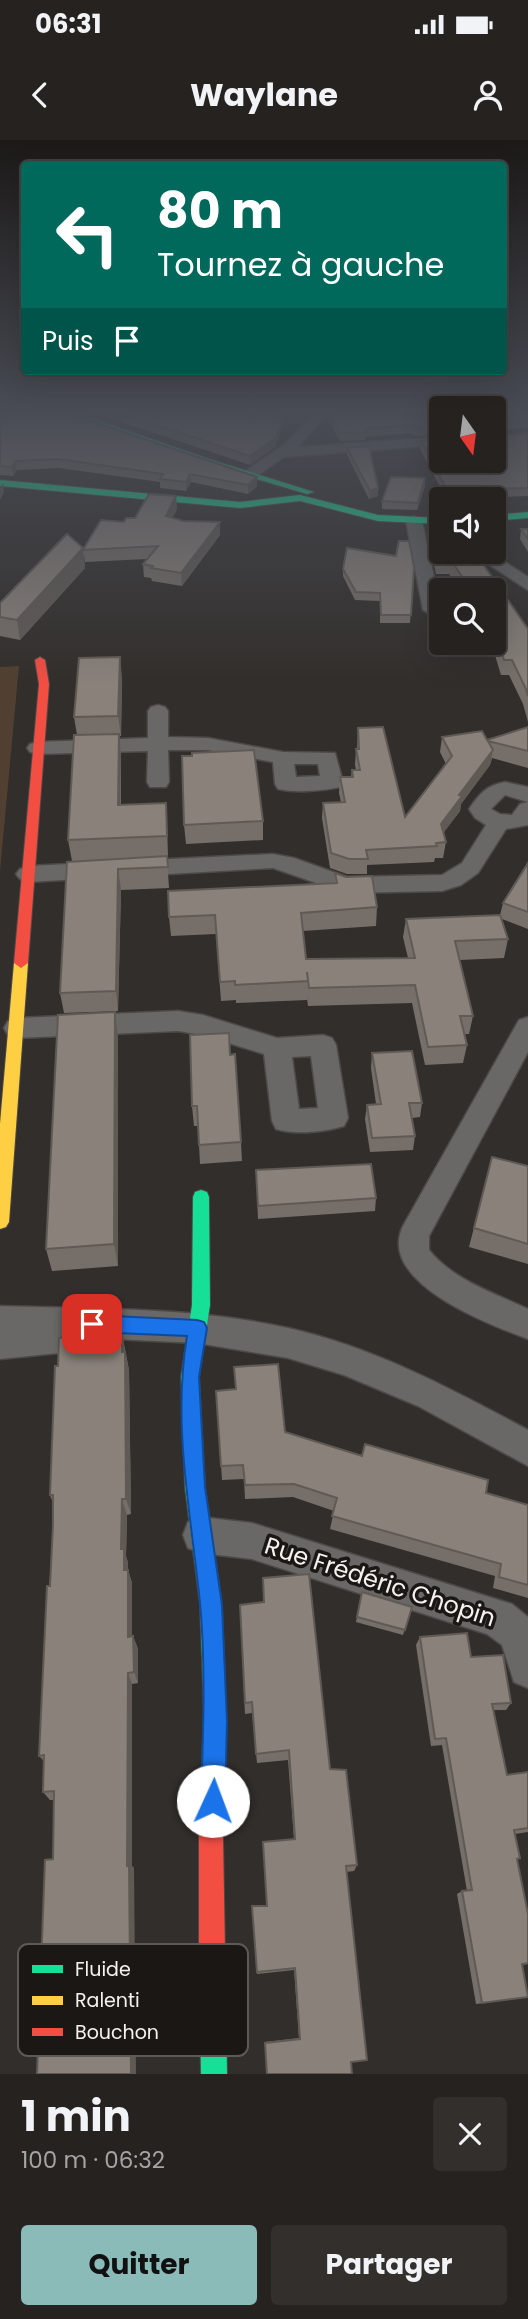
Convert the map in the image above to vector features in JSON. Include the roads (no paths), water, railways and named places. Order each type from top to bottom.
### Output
[{"type":"street","points":[[348,505],[426,521],[430,578]]},
{"type":"street","points":[[506,517],[528,515]]},
{"type":"street","points":[[496,564],[528,585]]},
{"type":"street","points":[[0,1222],[44,684],[40,660]]},
{"type":"street","points":[[158,711],[158,782]]},
{"type":"street","points":[[37,748],[208,744],[282,758]]},
{"type":"street","points":[[528,795],[504,788],[491,792],[480,809],[481,813],[499,821],[516,823],[528,809]]},
{"type":"street","points":[[28,874],[273,861],[286,863],[345,885],[442,883],[454,881],[468,872],[499,821]]},
{"type":"street","points":[[17,1028],[178,1021],[203,1025],[277,1048]]},
{"type":"street","points":[[528,1027],[414,1235],[412,1249],[416,1258],[430,1273],[528,1324]]},
{"type":"street","points":[[201,1197],[203,1262],[190,1377],[195,1487],[211,1605],[215,1721],[211,1839],[212,1944]]},
{"type":"street","points":[[0,1320],[197,1328],[288,1343],[348,1361],[430,1395],[528,1449]]},
{"type":"street","points":[[0,1344],[143,1327]]},
{"type":"street","name":"Rue Frédéric Chopin","points":[[201,1535],[252,1541],[498,1618],[518,1633],[528,1668]]},
{"type":"street","points":[[214,2056],[214,2074]]}]
